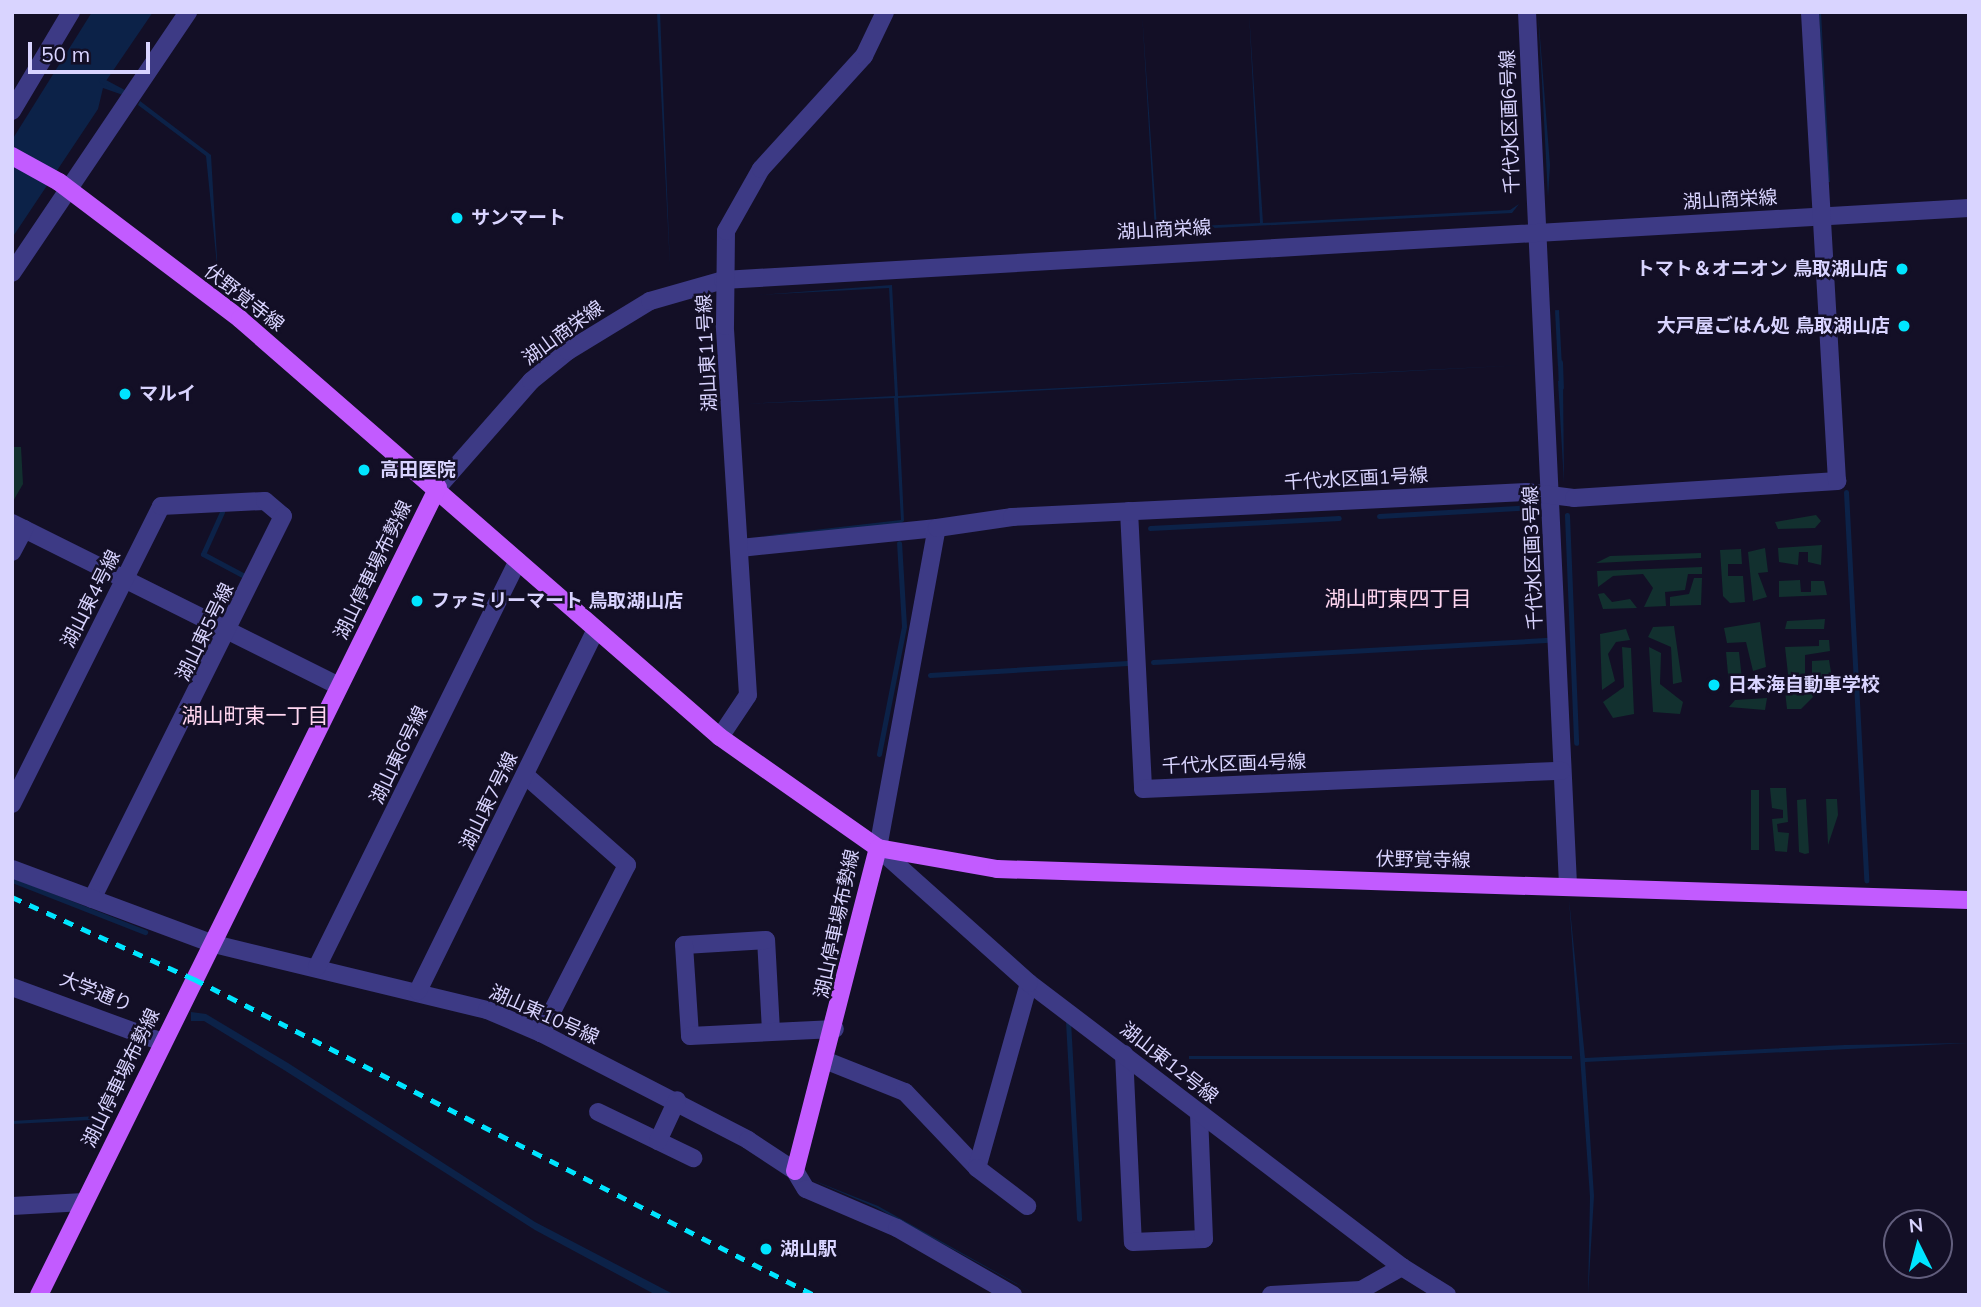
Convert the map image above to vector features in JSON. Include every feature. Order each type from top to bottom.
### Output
[{"type":"main road","name":"伏野覚寺線","points":[[12,156],[64,185],[240,319],[438,487]]},
{"type":"main road","name":"湖山停車場布勢線","points":[[39,1295],[438,487],[518,561],[720,737],[878,848],[827,1062],[794,1171]]},
{"type":"main road","name":"伏野覚寺線","points":[[878,848],[998,869],[1567,885],[1969,900]]},
{"type":"street","points":[[12,111],[71,12]]},
{"type":"street","points":[[12,273],[64,185],[188,12]]},
{"type":"street","name":"湖山東11号線","points":[[720,737],[748,695],[723,280],[726,231],[740,199],[864,56],[885,12]]},
{"type":"street","name":"千代水区画6号線","points":[[1527,12],[1536,230]]},
{"type":"street","points":[[1810,12],[1822,216]]},
{"type":"street","name":"湖山商栄線","points":[[438,487],[531,381],[568,351],[650,301],[723,280],[1536,230],[1969,208]]},
{"type":"street","name":"千代水区画1号線","points":[[740,548],[1129,511],[1837,481],[1822,216]]},
{"type":"street","name":"千代水区画3号線","points":[[1536,230],[1552,495],[1567,885]]},
{"type":"street","name":"湖山東4号線","points":[[12,804],[161,506],[265,501]]},
{"type":"street","name":"湖山東5号線","points":[[92,899],[229,634],[284,516],[265,501]]},
{"type":"street","name":"千代水区画4号線","points":[[1129,511],[1143,789],[1562,771]]},
{"type":"street","points":[[12,552],[18,526],[229,634],[339,686]]},
{"type":"street","points":[[878,848],[937,528]]},
{"type":"street","name":"湖山東6号線","points":[[317,967],[518,561]]},
{"type":"street","name":"湖山東7号線","points":[[418,991],[596,629]]},
{"type":"street","points":[[525,775],[627,865],[541,1033]]},
{"type":"street","name":"湖山東12号線","points":[[878,848],[1029,983],[1402,1267],[1447,1295]]},
{"type":"street","name":"湖山東10号線","points":[[12,869],[214,944],[418,991],[541,1033],[677,1100],[794,1171],[806,1189],[897,1228],[1013,1295]]},
{"type":"street","points":[[771,1031],[766,940],[684,945],[690,1036],[835,1029]]},
{"type":"street","points":[[977,1168],[1029,983]]},
{"type":"street","name":"大学通り","points":[[12,987],[162,1042]]},
{"type":"street","points":[[1124,1054],[1133,1242],[1204,1239],[1199,1114]]},
{"type":"street","points":[[827,1062],[905,1092],[977,1168],[1027,1206]]},
{"type":"street","points":[[658,1141],[677,1100]]},
{"type":"street","points":[[598,1112],[693,1158]]},
{"type":"street","points":[[12,1206],[83,1202]]},
{"type":"street","points":[[1271,1295],[1361,1292],[1402,1267]]},
{"type":"green space","points":[[12,447],[21,447],[23,484],[12,503]]},
{"type":"green space","points":[[1816,515],[1821,521],[1815,528],[1778,529],[1775,522]]},
{"type":"green space","points":[[1822,545],[1821,565],[1808,562],[1808,552],[1799,552],[1798,565],[1779,562],[1778,548]]},
{"type":"green space","points":[[1765,548],[1768,572],[1758,573],[1767,597],[1753,601],[1748,552]]},
{"type":"green space","points":[[1741,549],[1742,564],[1728,564],[1728,576],[1743,576],[1745,602],[1730,603],[1723,596],[1720,550]]},
{"type":"green space","points":[[1701,553],[1701,558],[1596,563],[1610,556]]},
{"type":"green space","points":[[1702,567],[1702,574],[1688,574],[1685,590],[1665,592],[1666,606],[1644,607],[1653,588],[1643,574],[1613,576],[1598,587],[1597,571]]},
{"type":"green space","points":[[1694,578],[1702,578],[1701,605],[1670,606],[1670,597],[1689,594]]},
{"type":"green space","points":[[1800,580],[1801,592],[1811,592],[1811,581],[1824,581],[1827,595],[1779,597],[1779,581]]},
{"type":"green space","points":[[1604,593],[1612,602],[1630,599],[1637,608],[1603,609],[1598,594]]},
{"type":"green space","points":[[1825,619],[1824,629],[1785,629],[1787,621]]},
{"type":"green space","points":[[1760,622],[1766,667],[1753,671],[1746,642],[1727,643],[1724,628]]},
{"type":"green space","points":[[1674,626],[1682,682],[1673,684],[1671,647],[1648,637],[1653,627]]},
{"type":"green space","points":[[1626,629],[1630,640],[1616,642],[1608,654],[1615,681],[1602,690],[1600,634]]},
{"type":"green space","points":[[1819,640],[1829,640],[1830,651],[1805,655],[1805,679],[1789,683],[1785,647],[1819,646]]},
{"type":"green space","points":[[1622,647],[1631,648],[1634,714],[1613,718],[1603,702],[1624,687]]},
{"type":"green space","points":[[1649,647],[1661,653],[1660,684],[1683,702],[1680,714],[1653,712]]},
{"type":"green space","points":[[1726,652],[1739,652],[1742,679],[1767,684],[1729,685]]},
{"type":"green space","points":[[1829,660],[1832,678],[1801,709],[1787,709],[1785,691],[1812,690],[1812,661]]},
{"type":"green space","points":[[1767,698],[1765,710],[1729,707],[1735,700]]},
{"type":"green space","points":[[1770,788],[1786,788],[1788,822],[1777,824],[1778,832],[1789,833],[1787,852],[1775,851],[1772,819],[1783,818],[1783,810],[1772,808]]},
{"type":"green space","points":[[1751,790],[1759,790],[1759,850],[1751,850]]},
{"type":"green space","points":[[1806,799],[1809,853],[1805,854],[1799,852],[1797,800]]},
{"type":"green space","points":[[1826,799],[1837,799],[1838,815],[1828,845]]},
{"type":"water","points":[[92,12],[153,12],[106,81],[123,95],[103,88],[98,109],[12,238],[12,140]]},
{"type":"water","points":[[657,12],[660,12],[670,267],[658,32]]},
{"type":"water","points":[[1142,12],[1157,228],[1260,223],[1249,12],[1263,223],[1510,210],[1519,204],[1512,213],[1155,231]]},
{"type":"water","points":[[1538,12],[1550,165],[1548,197],[1542,82]]},
{"type":"water","points":[[1821,12],[1830,182],[1827,182]]},
{"type":"water","points":[[140,101],[211,155],[218,275],[206,156],[138,105]]},
{"type":"water","points":[[892,285],[898,396],[1525,365],[898,398],[904,521],[895,527],[761,536],[901,520],[894,398],[745,404],[895,396],[889,288],[759,295]]},
{"type":"water","points":[[1555,310],[1559,310],[1562,366],[1558,366]]},
{"type":"water","points":[[1558,381],[1563,381],[1564,483]]},
{"type":"water","points":[[1569,899],[1585,1058],[1845,1045],[1969,1043],[1585,1062],[1594,1196],[1588,1295],[1590,1197]]},
{"type":"water","points":[[191,1012],[206,1014],[288,1063],[535,1222],[675,1295],[656,1295],[535,1230],[204,1021],[191,1021]]},
{"type":"water","points":[[1189,1056],[1572,1056],[1572,1059],[1189,1059]]},
{"type":"water","points":[[114,1115],[90,1120],[12,1124],[12,1121]]},
{"type":"water","points":[[810,1179],[878,1206],[1037,1295],[877,1208]]},
{"type":"waterway","points":[[101,80],[129,95]]},
{"type":"waterway","points":[[1560,362],[1561,387]]},
{"type":"waterway","points":[[1846,492],[1866,880]]},
{"type":"waterway","points":[[1379,516],[1536,507]]},
{"type":"waterway","points":[[222,512],[203,554],[246,577]]},
{"type":"waterway","points":[[1567,515],[1576,743]]},
{"type":"waterway","points":[[1150,528],[1339,518]]},
{"type":"waterway","points":[[879,754],[904,626],[899,543]]},
{"type":"waterway","points":[[1153,662],[1549,640]]},
{"type":"waterway","points":[[930,675],[1128,663]]},
{"type":"waterway","points":[[12,880],[145,932]]},
{"type":"waterway","points":[[1068,1021],[1079,1219]]},
{"type":"railway","points":[[12,897],[194,979],[814,1295]]},
{"type":"place","name":"サンマート","points":[[457,218]]},
{"type":"place","name":"トマト＆オニオン 鳥取湖山店","points":[[1902,269]]},
{"type":"place","name":"大戸屋ごはん処 鳥取湖山店","points":[[1904,326]]},
{"type":"place","name":"マルイ","points":[[125,394]]},
{"type":"place","name":"高田医院","points":[[364,470]]},
{"type":"place","name":"ファミリーマート 鳥取湖山店","points":[[417,601]]},
{"type":"place","name":"日本海自動車学校","points":[[1714,685]]},
{"type":"place","name":"湖山駅","points":[[766,1249]]},
{"type":"district","name":"湖山町東四丁目","points":[[1398,598]]},
{"type":"district","name":"湖山町東一丁目","points":[[255,715]]}]
